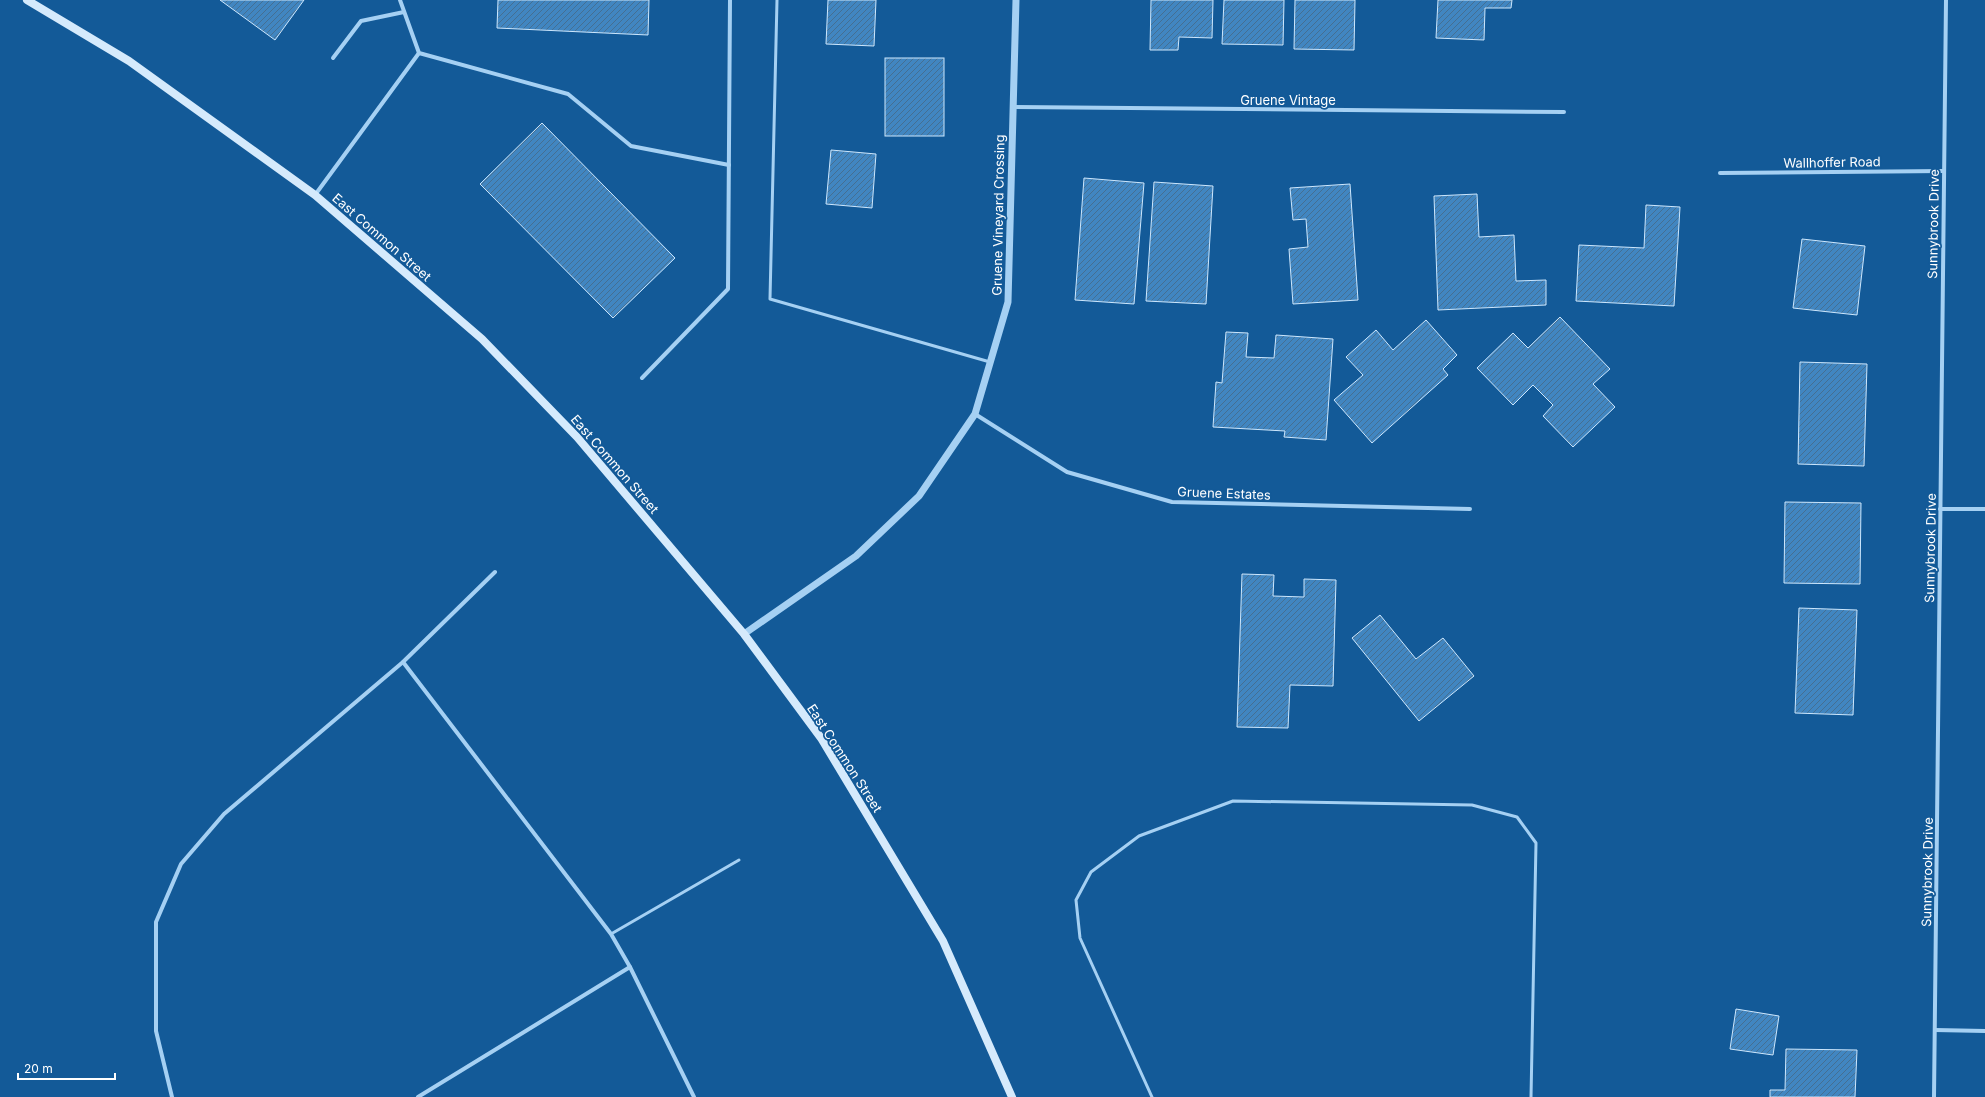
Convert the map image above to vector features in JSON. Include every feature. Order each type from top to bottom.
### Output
[{"type":"main road","name":"East Common Street","points":[[27,0],[129,61],[315,195],[487,345],[577,437],[744,634],[821,738],[942,941],[1012,1097]]},
{"type":"street","points":[[400,0],[419,53]]},
{"type":"street","points":[[642,378],[728,289],[730,0]]},
{"type":"street","name":"Gruene Vineyard Crossing","points":[[744,634],[856,556],[919,496],[975,414],[1008,302],[1016,0]]},
{"type":"street","name":"Sunnybrook Drive","points":[[1934,1097],[1946,0]]},
{"type":"street","points":[[333,58],[361,20],[404,12]]},
{"type":"street","points":[[315,195],[419,53]]},
{"type":"street","points":[[419,53],[568,94],[631,146],[729,165]]},
{"type":"street","name":"Gruene Vintage","points":[[1012,107],[1564,112]]},
{"type":"street","name":"Wallhoffer Road","points":[[1720,173],[1944,171]]},
{"type":"street","name":"Gruene Estates","points":[[975,414],[1067,472],[1172,502],[1470,509]]},
{"type":"street","points":[[1940,509],[1985,509]]},
{"type":"street","points":[[172,1097],[156,1031],[156,922],[181,864],[224,814],[404,662],[495,572]]},
{"type":"street","points":[[404,662],[611,934],[630,967],[694,1097]]},
{"type":"street","points":[[418,1097],[630,967]]},
{"type":"street","points":[[1935,1030],[1985,1031]]},
{"type":"lane","points":[[777,0],[770,299],[990,362]]},
{"type":"lane","points":[[1152,1097],[1080,938],[1076,900],[1091,872],[1139,836],[1233,801],[1472,805],[1517,817],[1536,843],[1532,1097]]},
{"type":"lane","points":[[611,934],[739,860]]},
{"type":"building","points":[[220,0],[304,0],[275,40]]},
{"type":"building","points":[[498,0],[649,0],[648,35],[497,28]]},
{"type":"building","points":[[828,0],[876,0],[874,46],[826,44]]},
{"type":"building","points":[[1151,0],[1213,0],[1212,38],[1179,37],[1178,50],[1150,50]]},
{"type":"building","points":[[1224,0],[1284,0],[1283,45],[1222,44]]},
{"type":"building","points":[[1295,0],[1355,0],[1354,50],[1294,49]]},
{"type":"building","points":[[1438,0],[1512,0],[1511,8],[1485,8],[1484,40],[1436,38]]},
{"type":"building","points":[[885,58],[944,58],[944,136],[885,136]]},
{"type":"building","points":[[542,123],[675,258],[613,318],[480,184]]},
{"type":"building","points":[[831,150],[876,154],[872,208],[826,204]]},
{"type":"building","points":[[1084,178],[1144,183],[1134,304],[1075,300]]},
{"type":"building","points":[[1154,182],[1213,186],[1206,304],[1146,301]]},
{"type":"building","points":[[1350,184],[1358,300],[1293,304],[1289,249],[1308,247],[1306,219],[1293,220],[1290,188]]},
{"type":"building","points":[[1477,194],[1479,237],[1514,235],[1516,281],[1546,280],[1546,305],[1438,310],[1434,196]]},
{"type":"building","points":[[1646,205],[1680,207],[1674,306],[1576,301],[1579,245],[1644,248]]},
{"type":"building","points":[[1802,239],[1865,246],[1857,315],[1793,308]]},
{"type":"building","points":[[1560,317],[1610,369],[1593,384],[1615,407],[1573,447],[1543,416],[1553,405],[1533,385],[1513,405],[1477,368],[1513,333],[1528,348]]},
{"type":"building","points":[[1426,320],[1457,355],[1443,369],[1448,375],[1372,443],[1334,400],[1363,375],[1346,357],[1376,330],[1393,350]]},
{"type":"building","points":[[1226,332],[1248,333],[1246,357],[1274,358],[1276,335],[1333,339],[1326,440],[1284,437],[1285,431],[1213,427],[1216,382],[1222,383]]},
{"type":"building","points":[[1800,362],[1867,364],[1864,466],[1798,464]]},
{"type":"building","points":[[1785,502],[1861,503],[1860,584],[1784,583]]},
{"type":"building","points":[[1242,574],[1274,575],[1273,596],[1304,597],[1304,579],[1336,580],[1333,686],[1290,685],[1288,728],[1237,727]]},
{"type":"building","points":[[1799,608],[1857,610],[1853,715],[1795,713]]},
{"type":"building","points":[[1380,615],[1416,659],[1443,638],[1474,676],[1419,721],[1352,638]]},
{"type":"building","points":[[1736,1009],[1779,1016],[1773,1055],[1730,1049]]},
{"type":"building","points":[[1786,1049],[1857,1050],[1855,1097],[1770,1097],[1770,1090],[1785,1090]]}]
